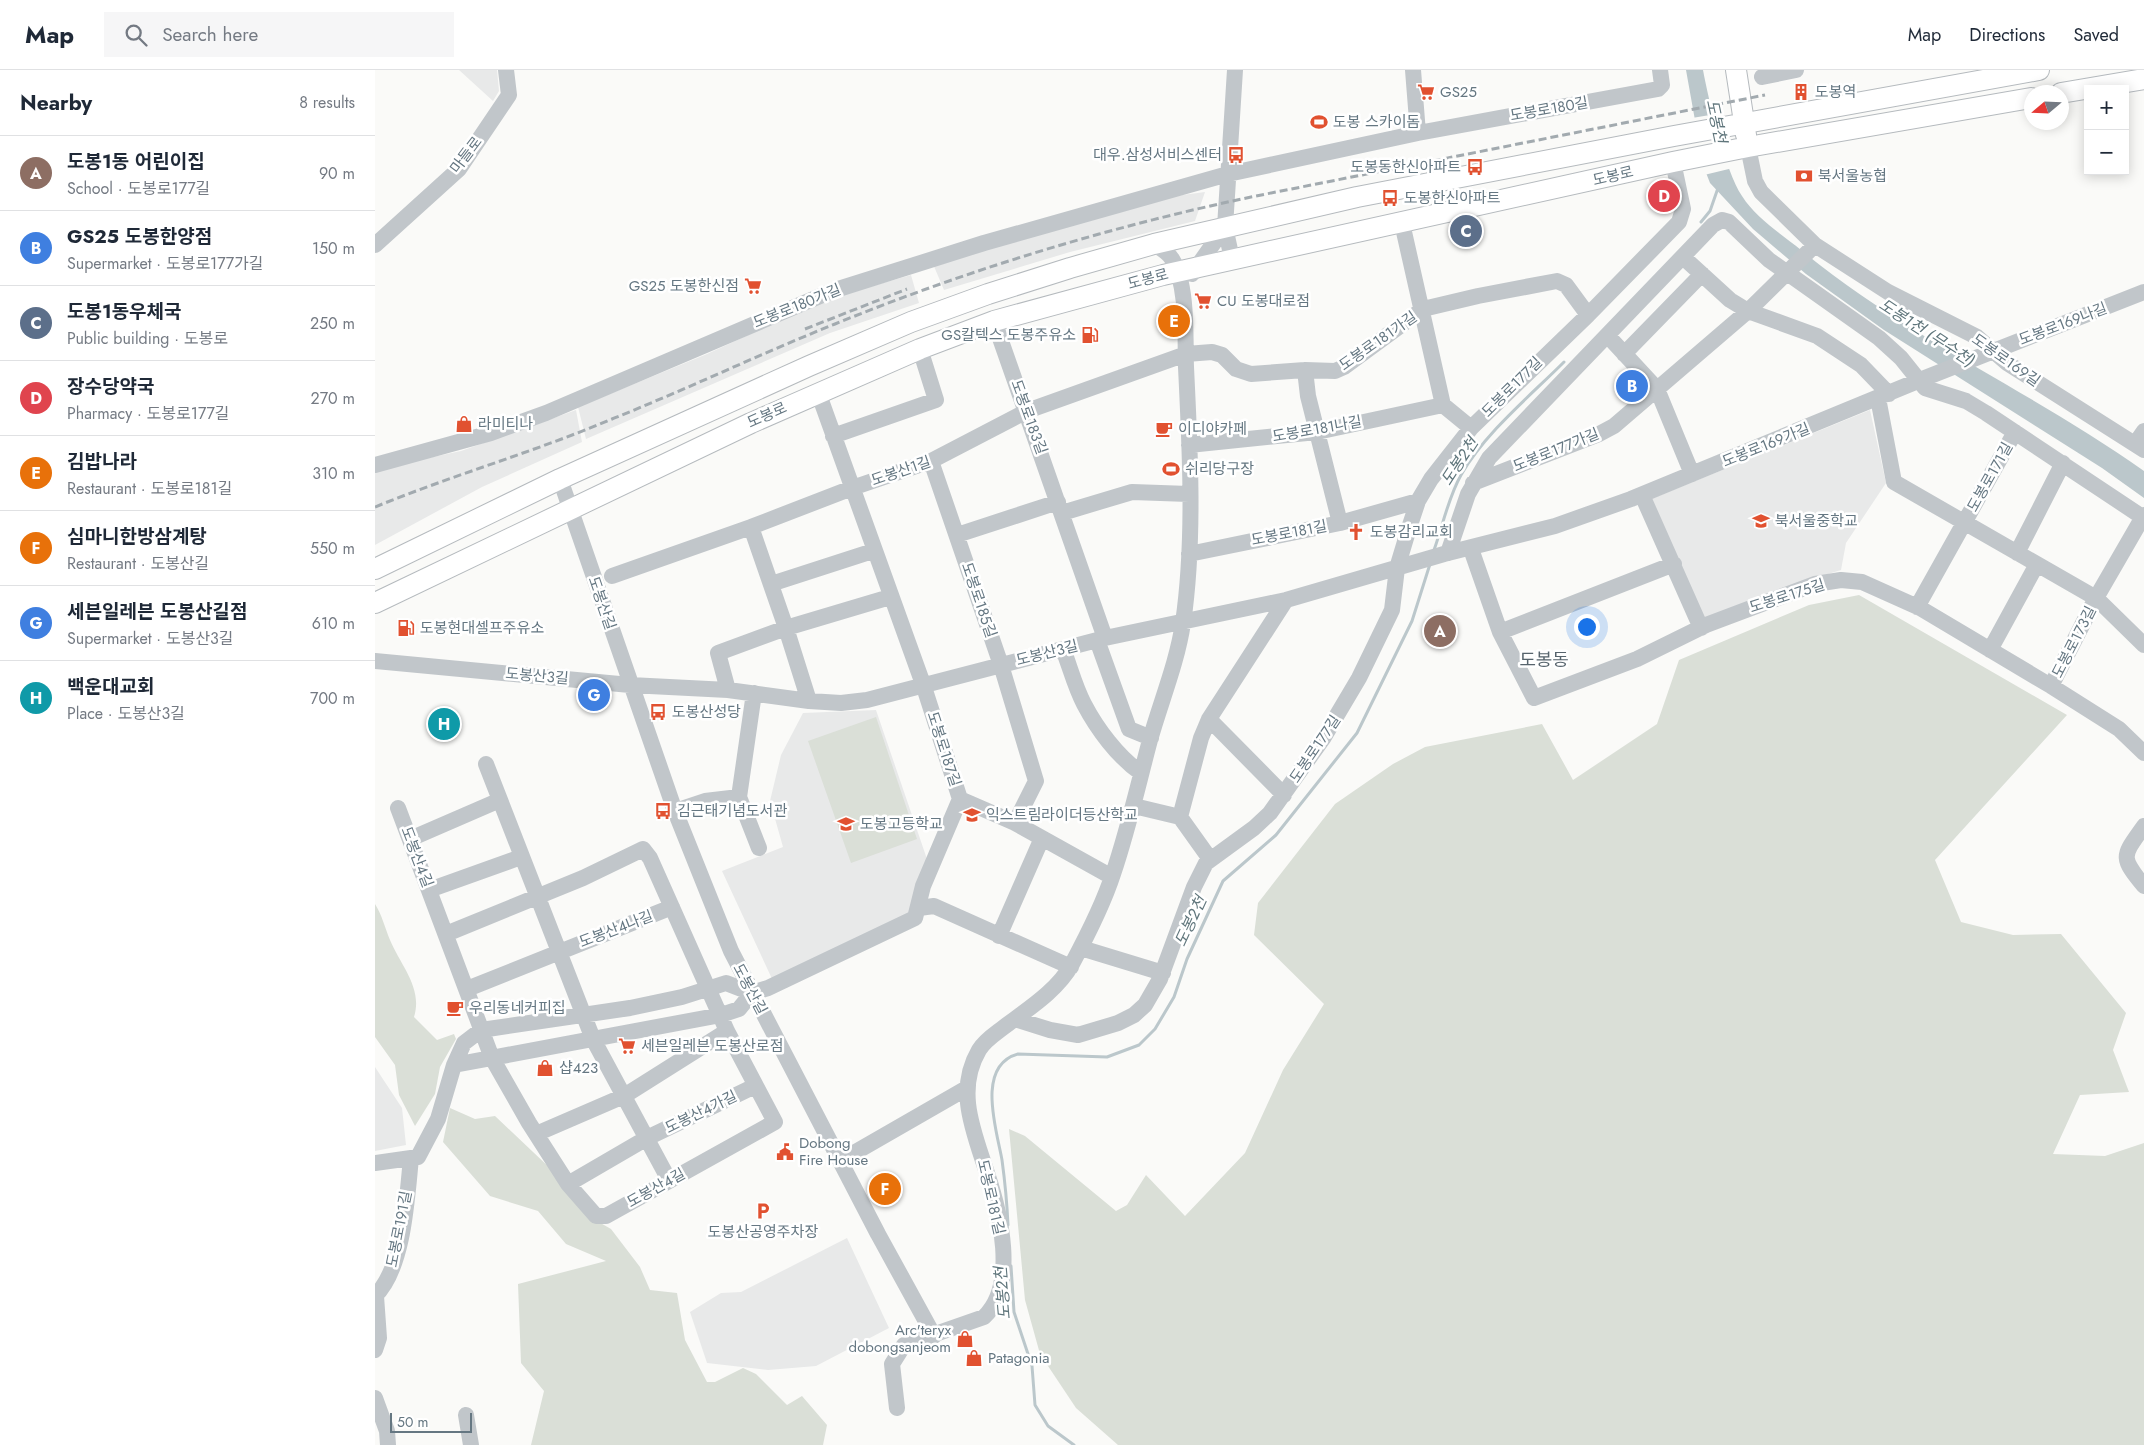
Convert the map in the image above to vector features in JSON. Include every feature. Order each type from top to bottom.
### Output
[{"type":"main road","points":[[1737,70],[1738,125],[1741,148]]},
{"type":"main road","name":"도봉로","points":[[375,569],[560,479],[809,366],[911,322],[997,291],[1154,244],[1357,197],[1674,136],[2039,70]]},
{"type":"main road","points":[[2069,92],[2144,79]]},
{"type":"main road","name":"도봉로","points":[[375,603],[818,392],[920,349],[994,321],[1179,280],[1197,267],[1741,148],[2024,99]]},
{"type":"street","name":"마들로","points":[[375,245],[459,169],[509,95],[506,70]]},
{"type":"street","points":[[1232,259],[1225,227],[1235,70]]},
{"type":"street","points":[[1413,70],[1418,133]]},
{"type":"street","name":"도봉로180길","points":[[1229,174],[1418,133],[1658,89],[1663,85],[1660,70]]},
{"type":"street","points":[[1762,77],[1796,70]]},
{"type":"street","name":"도봉로169길","points":[[1741,148],[1761,192],[1813,247],[1888,292],[1977,337],[1988,352],[2141,442]]},
{"type":"street","name":"도봉로177길","points":[[1015,1019],[1073,1035],[1095,1031],[1126,1019],[1140,1009],[1155,990],[1163,973],[1193,887],[1210,859],[1254,828],[1284,795],[1343,706],[1379,640],[1392,610],[1418,502],[1431,479],[1471,428],[1588,315],[1681,218],[1683,209],[1676,162]]},
{"type":"street","name":"도봉로180가길","points":[[375,465],[491,433],[537,416],[721,337],[856,283],[984,242],[1229,174]]},
{"type":"street","points":[[1446,554],[1473,483],[1489,458],[1713,225],[1726,220],[1769,260],[1879,338],[1921,379]]},
{"type":"street","points":[[1403,223],[1443,406],[1471,428]]},
{"type":"street","points":[[1197,267],[1225,227]]},
{"type":"street","name":"도봉로","points":[[1154,244],[1171,258],[1179,280]]},
{"type":"street","name":"도봉로177가길","points":[[1473,483],[1599,434],[1614,426],[1748,311],[1813,247]]},
{"type":"street","points":[[1683,257],[1730,300],[1748,311],[1817,336],[1861,365],[1884,396]]},
{"type":"street","points":[[1624,354],[1702,274]]},
{"type":"street","name":"도봉로181길","points":[[897,1408],[892,1364],[905,1345],[979,1319],[987,1313],[999,1292],[1003,1275],[998,1220],[989,1181],[971,1125],[967,1088],[969,1073],[982,1046],[1055,986],[1071,967],[1081,948],[1112,877],[1180,640],[1184,620],[1189,554],[1189,445],[1186,354],[1179,280]]},
{"type":"street","name":"도봉로181가길","points":[[1186,354],[1213,352],[1222,355],[1237,369],[1251,374],[1335,370],[1344,367],[1423,309],[1557,281],[1566,285],[1588,315]]},
{"type":"street","name":"도봉로169나길","points":[[1921,379],[2144,292]]},
{"type":"street","name":"도봉로183길","points":[[994,321],[1060,507],[1101,639]]},
{"type":"street","points":[[1607,335],[1657,389],[1692,474]]},
{"type":"street","points":[[833,436],[936,400],[920,349]]},
{"type":"street","name":"도봉산1길","points":[[613,576],[931,461],[1027,411],[1186,354]]},
{"type":"street","points":[[1305,370],[1308,396],[1340,523]]},
{"type":"street","name":"도봉로169가길","points":[[1401,567],[1555,526],[1642,495],[1921,379]]},
{"type":"street","name":"도봉로171길","points":[[1921,379],[1930,390],[1966,401],[2143,517],[2096,598]]},
{"type":"street","name":"도봉로187길","points":[[818,392],[873,551],[923,684],[960,799],[923,886],[919,908]]},
{"type":"street","name":"도봉로173길","points":[[1884,396],[1894,482],[2096,598],[2144,645]]},
{"type":"street","name":"도봉로181나길","points":[[1189,445],[1317,432],[1443,406]]},
{"type":"street","name":"도봉로171길","points":[[1965,523],[2015,432]]},
{"type":"street","name":"도봉로185길","points":[[931,461],[1001,664],[1036,781],[1015,823]]},
{"type":"street","points":[[2017,553],[2063,463]]},
{"type":"street","name":"도봉산길","points":[[560,479],[675,811],[731,952],[934,1336]]},
{"type":"street","points":[[957,535],[1060,507],[1132,492],[1189,494]]},
{"type":"street","points":[[1642,495],[1701,628]]},
{"type":"street","name":"도봉로181길","points":[[1189,554],[1340,523],[1418,502]]},
{"type":"street","points":[[1917,607],[1965,523]]},
{"type":"street","points":[[751,527],[809,701]]},
{"type":"street","name":"도봉로175길","points":[[1471,548],[1500,632],[1534,698],[1637,659],[1701,628],[1815,584],[1841,580],[1862,582],[1917,607],[2051,686],[2119,729],[2144,753]]},
{"type":"street","points":[[771,584],[873,551]]},
{"type":"street","points":[[1500,632],[1674,564]]},
{"type":"street","points":[[1990,650],[2037,564]]},
{"type":"street","name":"도봉산3길","points":[[375,661],[630,685],[728,690],[841,704],[867,700],[1101,639],[1286,600],[1401,567]]},
{"type":"street","points":[[728,690],[718,653],[786,628],[890,597]]},
{"type":"street","name":"도봉로173길","points":[[2051,686],[2096,598]]},
{"type":"street","points":[[1180,817],[1201,738],[1209,719],[1286,600]]},
{"type":"street","points":[[1101,639],[1129,729],[1151,738]]},
{"type":"street","points":[[1063,649],[1083,703],[1116,748],[1141,773]]},
{"type":"street","points":[[754,693],[739,797],[759,848]]},
{"type":"street","name":"도봉로177길","points":[[1209,719],[1284,795]]},
{"type":"street","name":"도봉산4나길","points":[[486,764],[589,1027]]},
{"type":"street","points":[[675,811],[705,801],[739,797]]},
{"type":"street","points":[[960,799],[1015,823],[1112,877]]},
{"type":"street","points":[[410,840],[500,800]]},
{"type":"street","points":[[1133,806],[1180,817],[1210,859]]},
{"type":"street","name":"도봉산4길","points":[[398,808],[492,1058],[536,1134],[568,1184],[596,1216],[606,1216],[775,1122],[727,1031],[650,858],[643,849],[537,897],[446,934]]},
{"type":"street","points":[[2144,826],[2127,851],[2128,866],[2144,886]]},
{"type":"street","points":[[999,936],[1042,838]]},
{"type":"street","points":[[429,890],[521,857]]},
{"type":"street","points":[[375,1163],[418,1157],[438,1119],[454,1065],[464,1043],[481,1030],[589,1027],[721,1015],[739,1009],[752,993],[768,988],[915,918],[919,908],[934,906],[1071,967]]},
{"type":"street","name":"도봉산4나길","points":[[467,989],[672,907]]},
{"type":"street","points":[[1081,948],[1163,973]]},
{"type":"street","points":[[454,1065],[492,1058],[666,1000],[709,990],[725,983],[752,993]]},
{"type":"street","name":"도봉산4가길","points":[[589,1027],[669,1180]]},
{"type":"street","points":[[536,1134],[624,1096],[727,1031]]},
{"type":"street","name":"도봉산4가길","points":[[568,1184],[647,1138],[755,1086]]},
{"type":"street","points":[[840,1161],[967,1088]]},
{"type":"street","name":"도봉로191길","points":[[375,1350],[379,1338],[375,1296],[384,1288],[401,1236],[411,1158]]},
{"type":"street","points":[[375,1398],[387,1431],[388,1445]]},
{"type":"street","points":[[466,1415],[471,1445]]},
{"type":"shaded area","points":[[459,70],[497,70],[499,91],[493,101]]},
{"type":"shaded area","name":"도봉천","points":[[1686,70],[1703,70],[1713,117],[1730,170],[1742,196],[1762,219],[1841,281],[1883,310],[2102,442],[2144,471],[2144,498],[2102,468],[1884,330],[1806,274],[1753,229],[1710,183],[1703,165]]},
{"type":"shaded area","points":[[1205,192],[1195,221],[1070,252],[944,290],[933,264],[1175,196]]},
{"type":"shaded area","points":[[911,275],[919,303],[830,333],[586,439],[578,407],[707,354],[824,300]]},
{"type":"shaded area","points":[[576,410],[582,442],[482,487],[375,545],[375,472],[385,467],[461,451]]},
{"type":"shaded area","name":"북서울중학교","points":[[1870,410],[1886,483],[1846,543],[1841,570],[1812,579],[1706,625],[1651,499]]},
{"type":"shaded area","points":[[1859,595],[2067,715],[1935,860],[1961,922],[2013,935],[2061,934],[2126,1013],[2113,1050],[2129,1092],[2080,1095],[2053,1154],[2105,1156],[2144,1143],[2144,1445],[1118,1445],[1076,1408],[1040,1354],[1025,1300],[1009,1129],[1025,1136],[1116,1211],[1127,1205],[1146,1175],[1185,1216],[1245,1153],[1283,1070],[1324,1004],[1254,935],[1258,903],[1335,804],[1393,764],[1425,747],[1542,724],[1573,780],[1657,724],[1679,660],[1809,605]]},
{"type":"shaded area","name":"도봉고등학교","points":[[876,710],[928,862],[907,919],[773,981],[722,871],[783,847],[770,801],[781,755],[803,713]]},
{"type":"shaded area","points":[[876,717],[917,839],[851,863],[808,741]]},
{"type":"shaded area","points":[[375,904],[413,987],[416,996],[414,1017],[437,1040],[454,1034],[456,1039],[440,1067],[435,1094],[415,1126],[399,1095],[395,1065],[375,1037]]},
{"type":"shaded area","points":[[375,1067],[402,1108],[406,1145],[375,1151]]},
{"type":"shaded area","points":[[450,1108],[475,1119],[495,1116],[552,1170],[597,1221],[611,1229],[640,1267],[650,1290],[677,1293],[685,1340],[707,1382],[715,1382],[743,1368],[756,1374],[787,1405],[802,1396],[827,1425],[823,1445],[531,1445],[544,1391],[521,1363],[518,1284],[606,1261],[566,1244],[538,1211],[490,1196],[443,1142]]},
{"type":"shaded area","points":[[847,1238],[889,1328],[816,1366],[768,1370],[707,1363],[690,1312],[721,1293],[741,1292]]},
{"type":"pier","points":[[1716,114],[1733,168],[1704,175],[1692,118]]},
{"type":"waterway","name":"도봉2천","points":[[1701,222],[1710,211],[1718,188]]},
{"type":"waterway","name":"도봉2천","points":[[1434,550],[1453,493],[1471,459],[1495,430],[1564,362]]},
{"type":"waterway","name":"도봉2천","points":[[1008,1225],[1002,1160],[992,1101],[993,1085],[997,1072],[1005,1061],[1018,1054],[1107,1057],[1139,1045],[1155,1029],[1174,997],[1187,959],[1223,881],[1276,835],[1357,733],[1412,621],[1430,564]]},
{"type":"waterway","name":"도봉2천","points":[[1011,1266],[1014,1312],[1032,1366],[1035,1405],[1048,1426],[1074,1445]]},
{"type":"railway","points":[[375,507],[583,431],[807,335],[886,304],[1040,251],[1145,222],[1251,197],[1765,95]]},
{"type":"railway","points":[[805,329],[907,289]]},
{"type":"place","name":"GS25","points":[[1426,92]]},
{"type":"place","name":"도봉역","points":[[1801,92]]},
{"type":"place","name":"도봉 스카이돔","points":[[1319,122]]},
{"type":"place","name":"대우.삼성서비스센터","points":[[1236,155]]},
{"type":"place","name":"도봉동한신아파트","points":[[1475,167]]},
{"type":"place","name":"북서울농협","points":[[1804,176]]},
{"type":"place","name":"장수당약국","points":[[1664,196]]},
{"type":"place","name":"도봉한신아파트","points":[[1390,198]]},
{"type":"place","name":"도봉1동우체국","points":[[1466,231]]},
{"type":"place","name":"GS25 도봉한신점","points":[[753,286]]},
{"type":"place","name":"CU 도봉대로점","points":[[1203,301]]},
{"type":"place","name":"김밥나라","points":[[1174,321]]},
{"type":"place","name":"GS칼텍스 도봉주유소","points":[[1090,335]]},
{"type":"place","name":"GS25 도봉한양점","points":[[1632,386]]},
{"type":"place","name":"라미티나","points":[[464,424]]},
{"type":"place","name":"이디야카페","points":[[1164,429]]},
{"type":"place","name":"쉬리당구장","points":[[1171,469]]},
{"type":"place","name":"북서울중학교","points":[[1761,521]]},
{"type":"place","name":"도봉감리교회","points":[[1356,532]]},
{"type":"place","name":"도봉현대셀프주유소","points":[[406,628]]},
{"type":"place","name":"도봉1동 어린이집","points":[[1440,631]]},
{"type":"place","name":"세븐일레븐 도봉산길점","points":[[594,695]]},
{"type":"place","name":"도봉산성당","points":[[658,712]]},
{"type":"place","name":"백운대교회","points":[[444,724]]},
{"type":"place","name":"김근태기념도서관","points":[[663,811]]},
{"type":"place","name":"익스트림라이더등산학교","points":[[972,815]]},
{"type":"place","name":"도봉고등학교","points":[[846,824]]},
{"type":"place","name":"우리동네커피집","points":[[455,1008]]},
{"type":"place","name":"세븐일레븐 도봉산로점","points":[[627,1046]]},
{"type":"place","name":"샵423","points":[[545,1068]]},
{"type":"place","name":"Dobong Fire House","points":[[785,1152]]},
{"type":"place","name":"심마니한방삼계탕","points":[[885,1189]]},
{"type":"place","name":"도봉산공영주차장","points":[[763,1211]]},
{"type":"place","name":"Arc'teryx dobongsanjeom","points":[[965,1339]]},
{"type":"place","name":"Patagonia","points":[[974,1358]]},
{"type":"district","name":"도봉동","points":[[1544,660]]},
{"type":"water label","name":"도봉1천 (무수천)","points":[[1927,332]]}]
